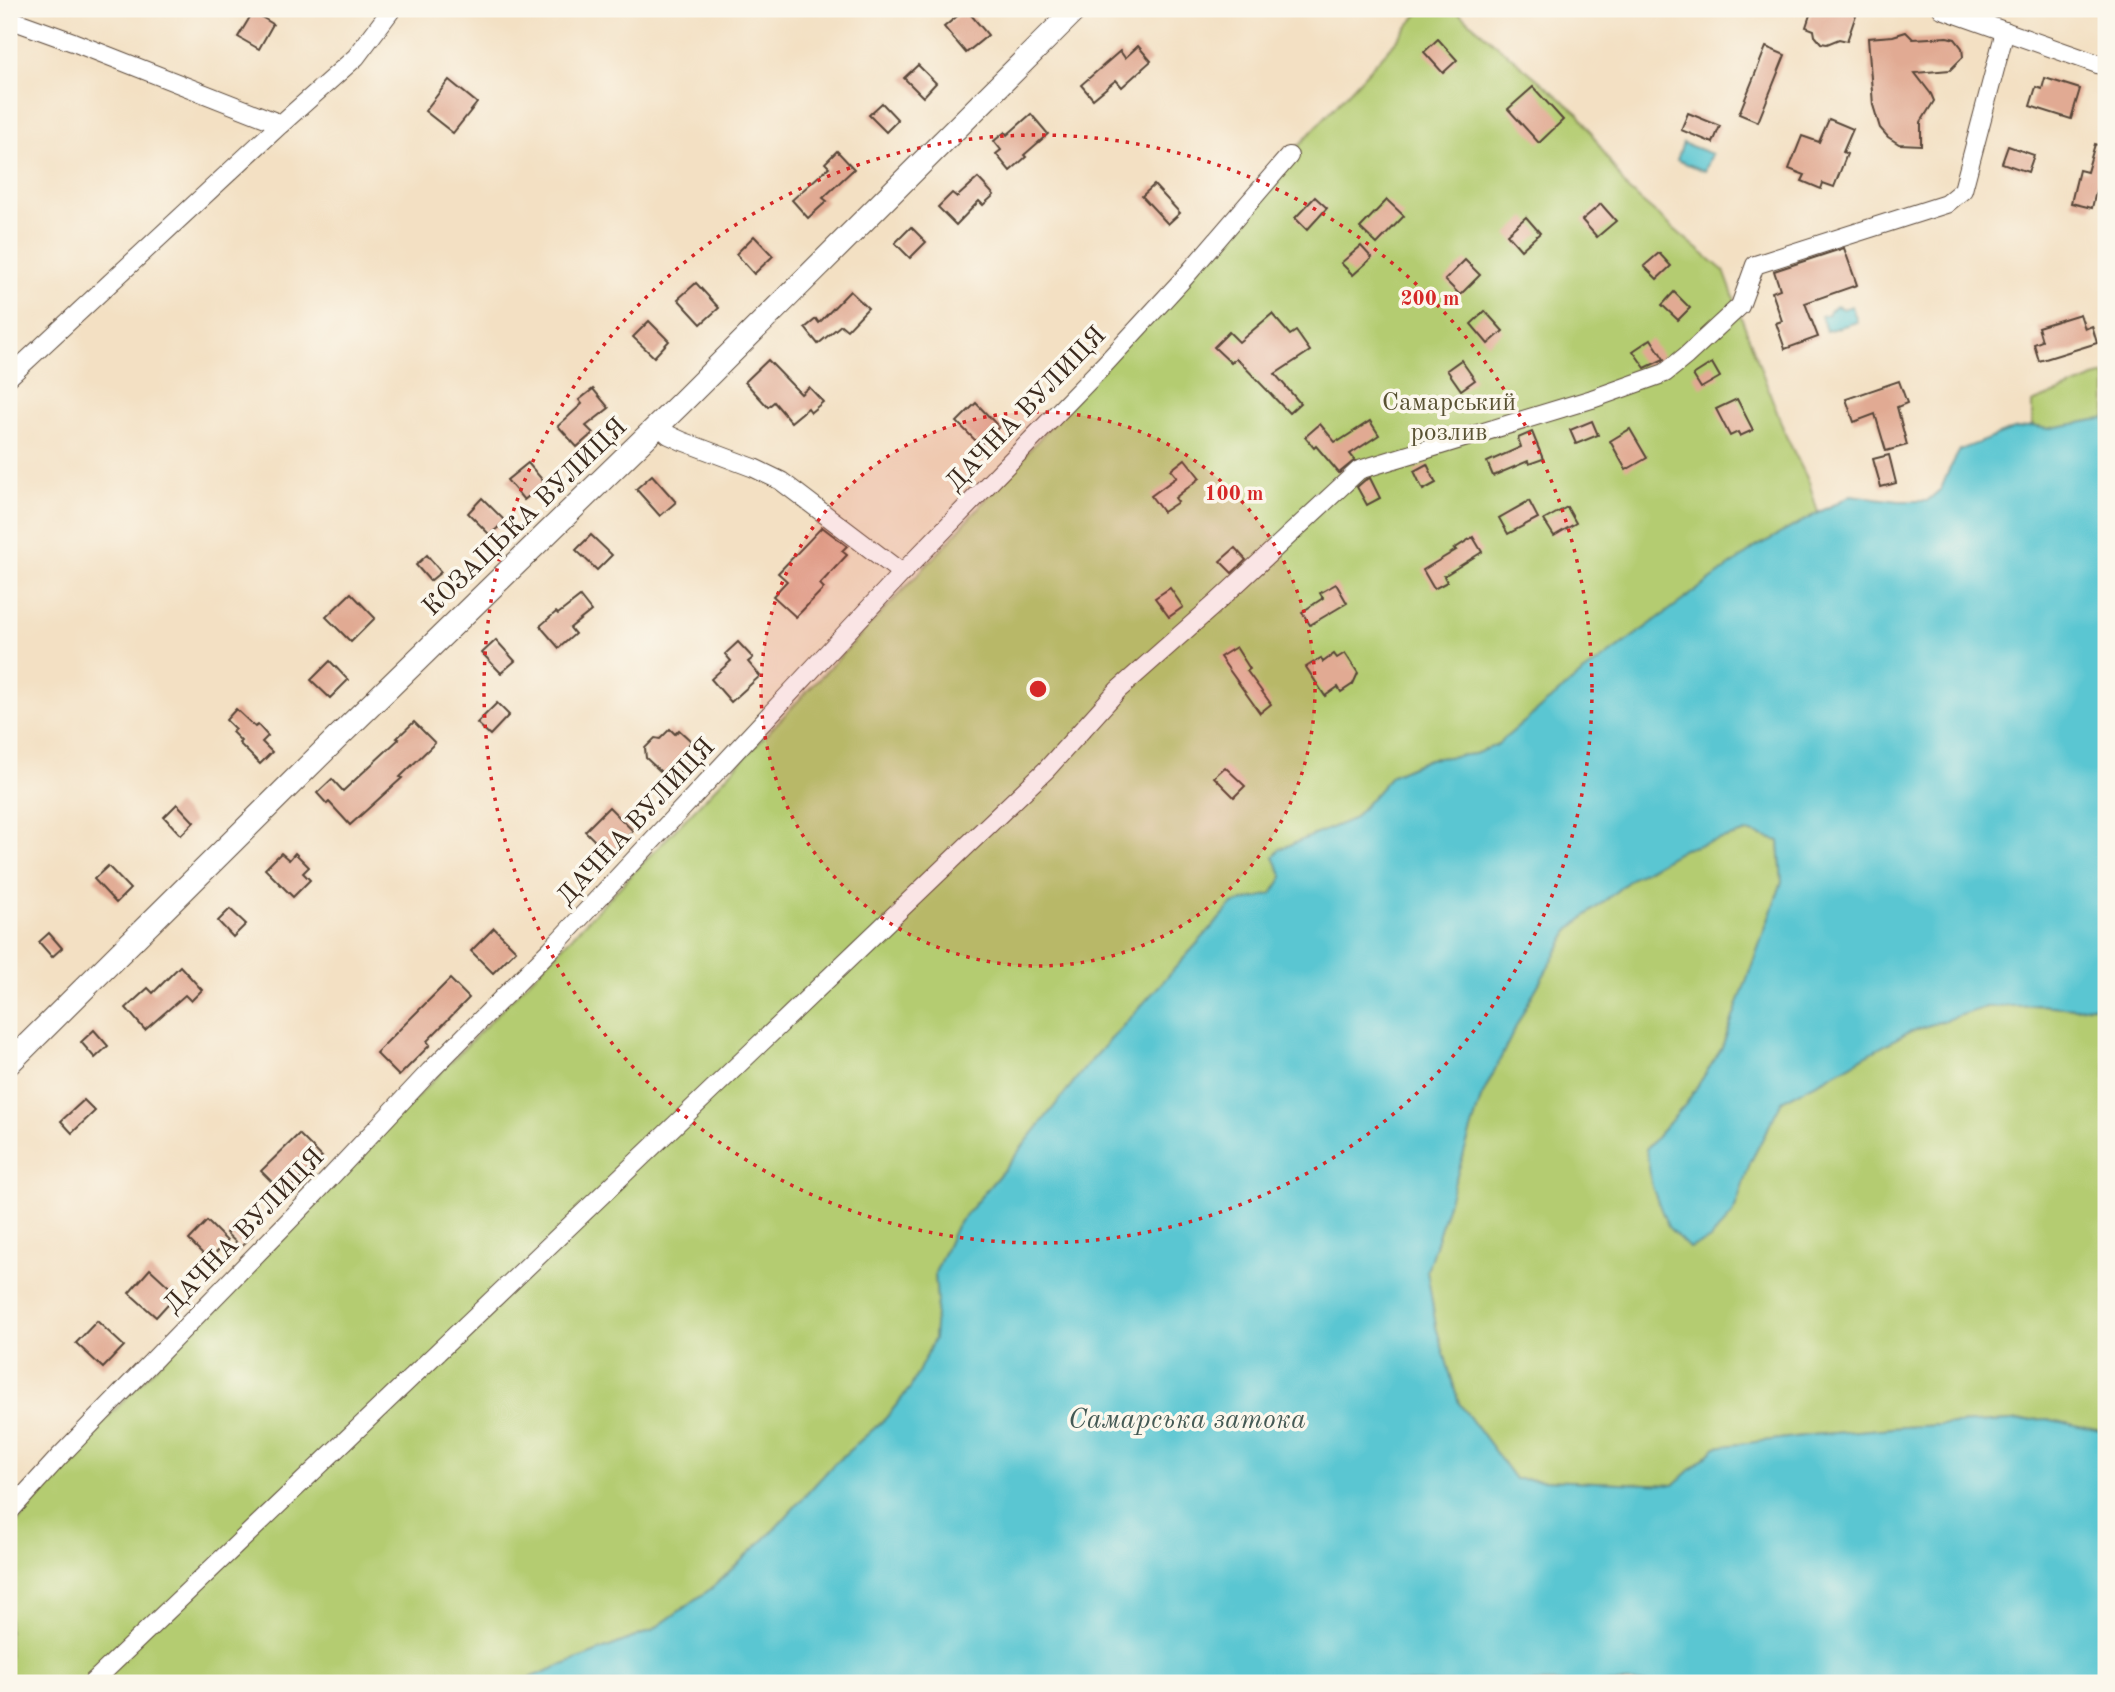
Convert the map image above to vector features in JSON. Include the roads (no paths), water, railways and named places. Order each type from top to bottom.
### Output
[{"type":"street","points":[[10,373],[356,57],[392,9]]},
{"type":"street","name":"КОЗАЦЬКА ВУЛИЦЯ","points":[[9,1063],[1076,9]]},
{"type":"street","points":[[1942,9],[2106,67]]},
{"type":"street","points":[[9,19],[281,124]]},
{"type":"street","points":[[92,1683],[1046,770],[1118,690],[1359,470],[1592,399],[1665,373],[1740,306],[1755,265],[1946,204],[1963,190],[2005,31]]},
{"type":"street","name":"ДАЧНА ВУЛИЦЯ","points":[[9,1512],[430,1071],[551,949],[902,573],[1104,365],[1185,277],[1289,156]]},
{"type":"street","points":[[657,425],[682,441],[781,481],[902,573]]},
{"type":"water","points":[[1683,143],[1712,154],[1705,171],[1677,160]]},
{"type":"water","points":[[1836,306],[1843,309],[1852,306],[1857,322],[1826,331],[1821,316],[1829,314]]},
{"type":"water","name":"Самарська затока","points":[[2106,418],[2106,1004],[2075,1008],[2040,1005],[1986,1007],[1908,1032],[1782,1101],[1750,1163],[1733,1214],[1709,1240],[1689,1248],[1668,1227],[1652,1187],[1646,1149],[1686,1104],[1722,1048],[1782,882],[1779,841],[1748,832],[1684,849],[1631,879],[1570,929],[1525,1008],[1481,1098],[1427,1271],[1436,1327],[1459,1403],[1515,1479],[1674,1485],[1716,1447],[1904,1427],[2047,1419],[2106,1432],[2106,1683],[516,1683],[651,1631],[712,1588],[772,1532],[833,1465],[886,1418],[911,1387],[934,1339],[937,1301],[935,1273],[956,1226],[1085,1068],[1233,904],[1272,894],[1283,877],[1274,857],[1280,849],[1353,819],[1392,775],[1429,759],[1475,754],[1497,745],[1575,679],[1756,547],[1851,495],[1899,501],[1927,501],[1941,489],[1960,450],[2014,429],[2032,426],[2047,429]]},
{"type":"park label","name":"Самарський розлив","points":[[1449,416]]}]
